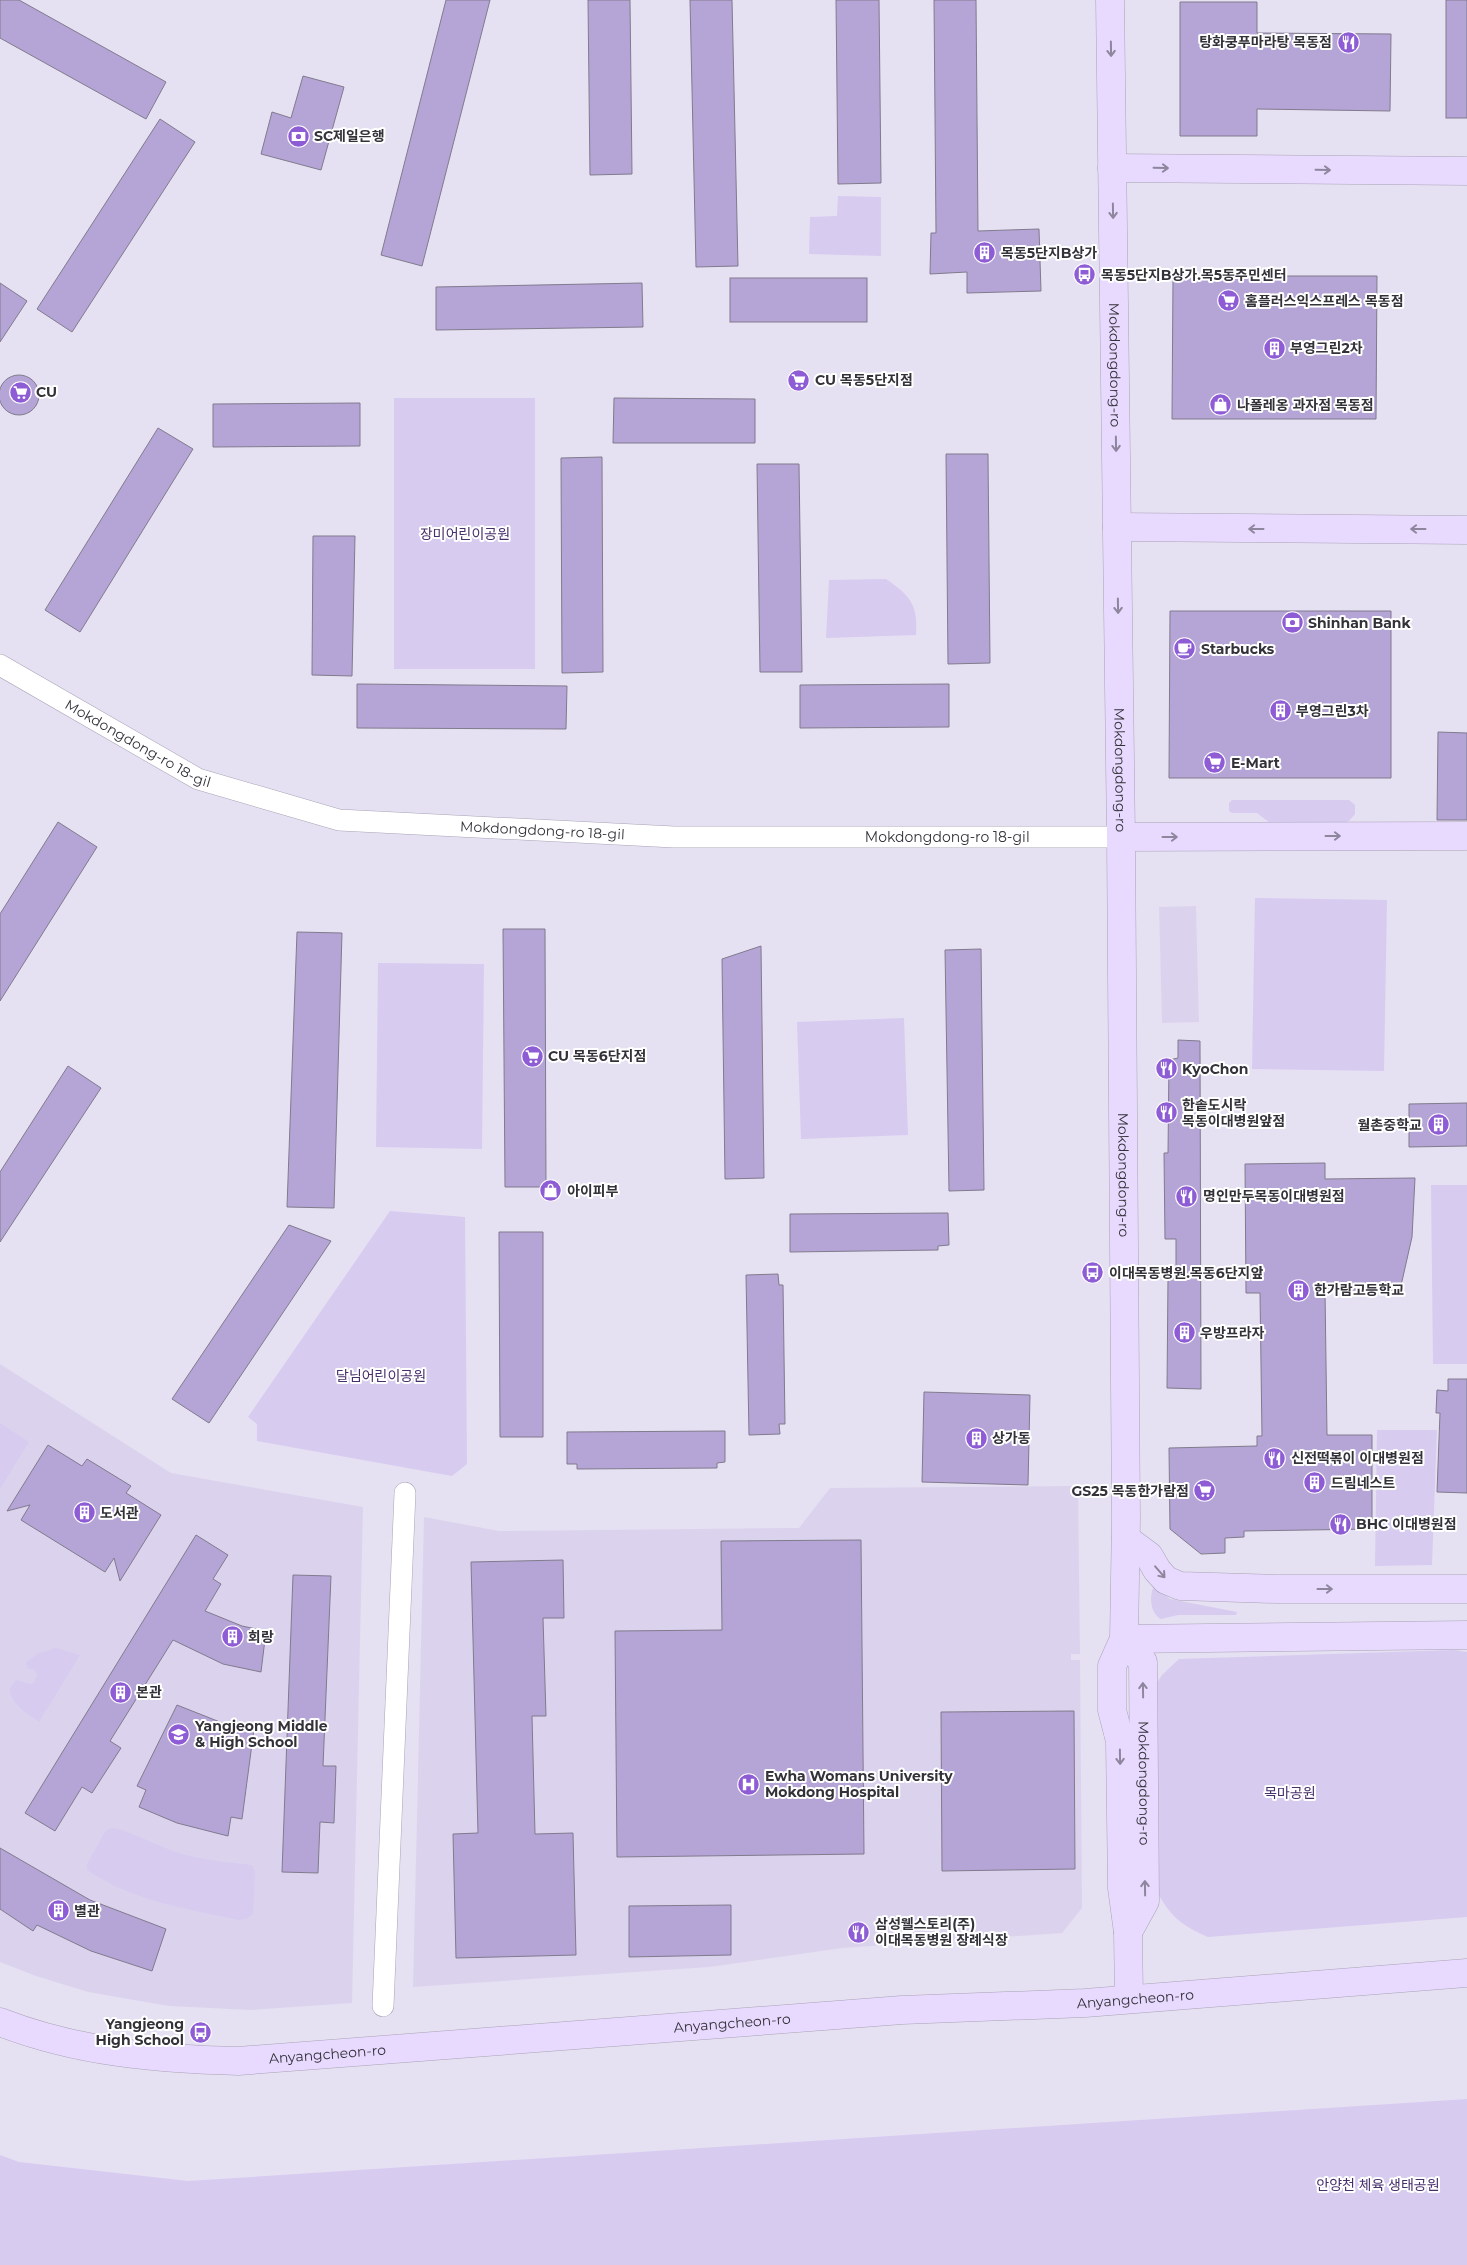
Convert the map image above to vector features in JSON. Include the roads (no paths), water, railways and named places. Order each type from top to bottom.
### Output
[{"type":"main road","name":"Mokdongdong-ro","points":[[1110,0],[1121,837],[1126,1539],[1124,1639],[1112,1666],[1112,1710],[1120,1741],[1122,1888],[1128,1932],[1129,1999]]},
{"type":"main road","points":[[1112,168],[1467,171]]},
{"type":"main road","points":[[1117,527],[1467,530]]},
{"type":"main road","points":[[1121,837],[1467,836]]},
{"type":"main road","points":[[1126,1539],[1149,1556],[1157,1570],[1166,1580],[1180,1586],[1276,1589],[1467,1589]]},
{"type":"main road","points":[[1124,1639],[1467,1635]]},
{"type":"main road","name":"Anyangcheon-ro","points":[[0,2022],[82,2048],[161,2059],[238,2061],[882,2012],[1085,2003],[1467,1973]]},
{"type":"street","name":"Mokdongdong-ro 18-gil","points":[[0,665],[198,779],[338,820],[674,837],[1121,837]]},
{"type":"street","points":[[383,2006],[405,1493]]},
{"type":"place","name":"탕화쿵푸마라탕 목동점","points":[[1348,42]]},
{"type":"place","name":"SC제일은행","points":[[298,136]]},
{"type":"place","name":"목동5단지B상가","points":[[985,253]]},
{"type":"place","name":"목동5단지B상가.목5동주민센터","points":[[1085,275]]},
{"type":"place","name":"홈플러스익스프레스 목동점","points":[[1229,301]]},
{"type":"place","name":"부영그린2차","points":[[1274,348]]},
{"type":"place","name":"CU 목동5단지점","points":[[799,380]]},
{"type":"place","name":"CU","points":[[20,392]]},
{"type":"place","name":"나폴레옹 과자점 목동점","points":[[1221,405]]},
{"type":"place","name":"Shinhan Bank","points":[[1292,623]]},
{"type":"place","name":"Starbucks","points":[[1185,649]]},
{"type":"place","name":"부영그린3차","points":[[1280,711]]},
{"type":"place","name":"E-Mart","points":[[1215,763]]},
{"type":"place","name":"CU 목동6단지점","points":[[532,1056]]},
{"type":"place","name":"KyoChon","points":[[1166,1069]]},
{"type":"place","name":"한솥도시락 목동이대병원앞점","points":[[1166,1113]]},
{"type":"place","name":"월촌중학교","points":[[1438,1125]]},
{"type":"place","name":"아이피부","points":[[551,1191]]},
{"type":"place","name":"명인만두목동이대병원점","points":[[1187,1196]]},
{"type":"place","name":"이대목동병원.목동6단지앞","points":[[1093,1273]]},
{"type":"place","name":"한가람고등학교","points":[[1298,1290]]},
{"type":"place","name":"우방프라자","points":[[1184,1333]]},
{"type":"place","name":"상가동","points":[[976,1438]]},
{"type":"place","name":"신전떡볶이 이대병원점","points":[[1275,1458]]},
{"type":"place","name":"드림네스트","points":[[1315,1483]]},
{"type":"place","name":"GS25 목동한가람점","points":[[1205,1491]]},
{"type":"place","name":"도서관","points":[[84,1513]]},
{"type":"place","name":"BHC 이대병원점","points":[[1340,1524]]},
{"type":"place","name":"회랑","points":[[232,1637]]},
{"type":"place","name":"본관","points":[[120,1692]]},
{"type":"place","name":"Yangjeong Middle & High School","points":[[179,1734]]},
{"type":"place","name":"Ewha Womans University Mokdong Hospital","points":[[749,1784]]},
{"type":"place","name":"별관","points":[[58,1911]]},
{"type":"place","name":"삼성웰스토리(주) 이대목동병원 장례식장","points":[[859,1932]]},
{"type":"place","name":"Yangjeong High School","points":[[200,2032]]},
{"type":"park label","name":"장미어린이공원","points":[[465,534]]},
{"type":"park label","name":"달님어린이공원","points":[[381,1376]]},
{"type":"park label","name":"목마공원","points":[[1290,1793]]},
{"type":"park label","name":"안양천 체육 생태공원","points":[[1378,2185]]}]
